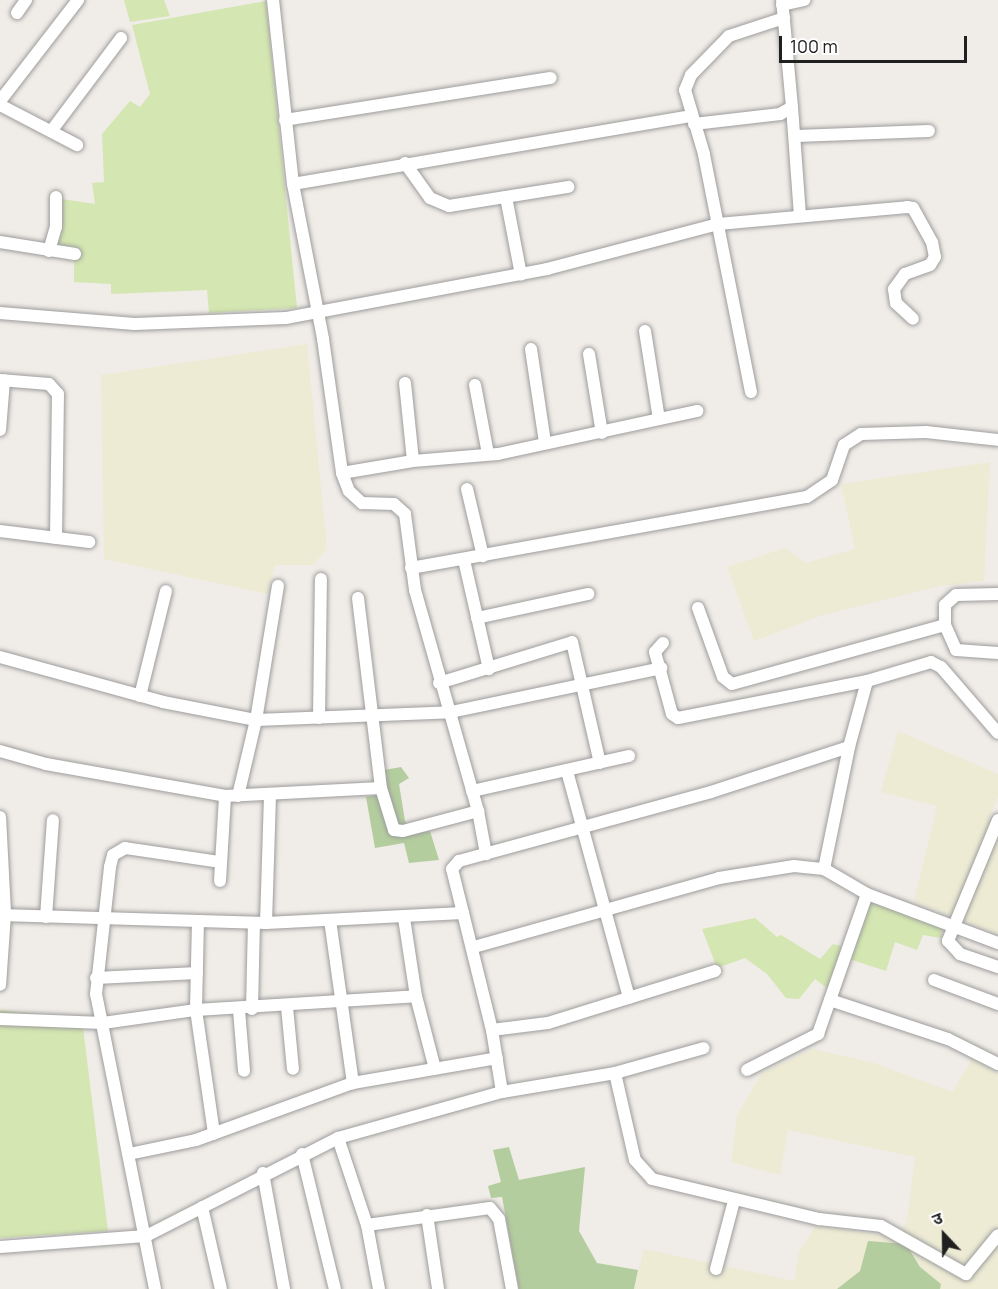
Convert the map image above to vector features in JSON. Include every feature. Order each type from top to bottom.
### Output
[{"type":"street","points":[[17,13],[26,0]]},
{"type":"street","points":[[0,101],[78,0]]},
{"type":"street","points":[[273,0],[293,183],[318,314],[342,473],[349,491],[362,503],[402,507],[411,568],[439,683],[451,712],[478,811],[486,854]]},
{"type":"street","points":[[800,216],[796,136],[782,3],[804,0]]},
{"type":"street","points":[[751,392],[718,224],[685,90],[691,75],[729,36],[784,18]]},
{"type":"street","points":[[52,130],[122,38]]},
{"type":"street","points":[[285,120],[551,78]]},
{"type":"street","points":[[0,105],[77,145]]},
{"type":"street","points":[[293,183],[692,120],[780,114],[792,107]]},
{"type":"street","points":[[796,136],[929,131]]},
{"type":"street","points":[[405,164],[425,192],[439,203],[449,206],[568,187]]},
{"type":"street","points":[[49,251],[56,227],[56,197]]},
{"type":"street","points":[[506,197],[521,275]]},
{"type":"street","points":[[0,313],[135,324],[318,314],[521,275],[718,224],[913,208],[932,242],[935,257],[930,265],[905,274],[894,289],[896,303],[913,319]]},
{"type":"street","points":[[0,242],[75,254]]},
{"type":"street","points":[[645,332],[659,419]]},
{"type":"street","points":[[531,349],[545,443]]},
{"type":"street","points":[[589,354],[602,433]]},
{"type":"street","points":[[0,430],[2,380],[49,384],[58,394],[56,538]]},
{"type":"street","points":[[405,384],[412,461]]},
{"type":"street","points":[[475,385],[488,454]]},
{"type":"street","points":[[342,473],[412,461],[488,454],[602,433],[697,411]]},
{"type":"street","points":[[411,568],[464,560],[676,518],[807,497],[832,480],[844,445],[861,434],[926,432],[998,440]]},
{"type":"street","points":[[467,489],[483,556]]},
{"type":"street","points":[[0,531],[88,542]]},
{"type":"street","points":[[464,560],[489,669]]},
{"type":"street","points":[[319,718],[321,579]]},
{"type":"street","points":[[220,881],[220,862],[231,796],[256,720],[278,586]]},
{"type":"street","points":[[140,696],[166,591]]},
{"type":"street","points":[[477,618],[588,594]]},
{"type":"street","points":[[956,650],[945,625],[945,605],[956,595],[998,594]]},
{"type":"street","points":[[358,598],[375,716],[381,788],[390,823],[397,831],[478,811]]},
{"type":"street","points":[[698,608],[723,677],[732,684],[945,625]]},
{"type":"street","points":[[439,683],[572,642],[580,685],[600,763]]},
{"type":"street","points":[[663,643],[655,652],[672,714],[678,718],[867,681],[938,663],[956,650],[998,653]]},
{"type":"street","points":[[0,657],[140,696],[256,720],[451,712],[661,668]]},
{"type":"street","points":[[938,663],[998,733]]},
{"type":"street","points":[[824,869],[849,747],[867,681]]},
{"type":"street","points":[[502,1092],[492,1030],[474,947],[452,868],[459,861],[711,792],[849,747]]},
{"type":"street","points":[[0,751],[46,764],[231,796],[381,788]]},
{"type":"street","points":[[472,791],[629,756]]},
{"type":"street","points":[[567,771],[585,827],[604,912],[629,998]]},
{"type":"street","points":[[252,1009],[270,795]]},
{"type":"street","points":[[0,817],[3,914],[0,985]]},
{"type":"street","points":[[46,917],[53,820]]},
{"type":"street","points":[[998,820],[948,941],[955,950],[998,967]]},
{"type":"street","points":[[155,1289],[96,978],[106,917],[110,867],[117,851],[125,848],[220,862]]},
{"type":"street","points":[[474,947],[766,868],[824,869],[867,894],[998,943]]},
{"type":"street","points":[[747,1070],[811,1041],[822,1027],[867,894]]},
{"type":"street","points":[[3,914],[260,923],[404,918],[463,913]]},
{"type":"street","points":[[404,918],[416,996],[435,1069]]},
{"type":"street","points":[[330,920],[353,1083]]},
{"type":"street","points":[[198,921],[196,1010],[214,1134]]},
{"type":"street","points":[[492,1030],[548,1023],[715,971]]},
{"type":"street","points":[[96,978],[197,973]]},
{"type":"street","points":[[934,980],[998,1004]]},
{"type":"street","points":[[0,1019],[103,1023],[196,1010],[341,1004],[416,996]]},
{"type":"street","points":[[831,1000],[948,1039],[998,1062]]},
{"type":"street","points":[[287,1007],[293,1069]]},
{"type":"street","points":[[239,1010],[244,1071]]},
{"type":"street","points":[[0,1247],[146,1236],[263,1173],[339,1138],[502,1092],[615,1073],[704,1048]]},
{"type":"street","points":[[129,1154],[214,1134],[353,1083],[497,1058]]},
{"type":"street","points":[[615,1073],[640,1170],[668,1185],[819,1220],[881,1226],[966,1274],[998,1235]]},
{"type":"street","points":[[339,1138],[367,1226],[379,1289]]},
{"type":"street","points":[[302,1154],[334,1289]]},
{"type":"street","points":[[263,1173],[284,1289]]},
{"type":"street","points":[[716,1269],[734,1201]]},
{"type":"street","points":[[202,1207],[221,1289]]},
{"type":"street","points":[[367,1226],[481,1207],[496,1212],[512,1289]]},
{"type":"street","points":[[427,1215],[438,1289]]},
{"type":"shaded area","points":[[307,344],[327,549],[313,565],[275,565],[268,594],[104,559],[101,375]]},
{"type":"shaded area","points":[[990,462],[984,581],[940,586],[823,615],[754,641],[727,567],[785,548],[806,563],[855,549],[841,484]]},
{"type":"shaded area","points":[[898,731],[998,774],[998,797],[989,819],[998,822],[998,934],[914,902],[937,806],[881,792]]},
{"type":"shaded area","points":[[813,1049],[874,1063],[952,1092],[972,1059],[998,1073],[998,1289],[634,1289],[644,1249],[794,1281],[799,1252],[816,1226],[897,1237],[907,1221],[915,1157],[788,1130],[780,1175],[731,1162],[737,1115],[762,1073]]},
{"type":"green space","points":[[124,0],[164,0],[170,16],[130,22]]},
{"type":"green space","points":[[266,1],[297,308],[209,313],[207,290],[111,294],[111,284],[74,282],[74,247],[57,246],[62,199],[95,204],[92,183],[104,182],[102,134],[130,101],[140,107],[150,94],[132,25]]},
{"type":"green space","points":[[401,767],[409,778],[399,784],[405,821],[415,833],[430,831],[439,860],[409,863],[404,843],[375,848],[366,797],[386,793],[384,770]]},
{"type":"green space","points":[[869,900],[942,926],[941,938],[923,935],[917,950],[895,942],[886,971],[840,956],[827,988],[815,979],[799,999],[786,998],[767,974],[745,958],[717,968],[702,929],[755,918],[777,937],[781,935],[820,959],[833,944],[853,949]]},
{"type":"green space","points":[[0,1010],[82,1019],[108,1231],[0,1238]]},
{"type":"green space","points":[[509,1147],[519,1180],[585,1167],[579,1231],[597,1263],[638,1270],[634,1289],[519,1289],[502,1197],[491,1198],[488,1186],[501,1182],[493,1150]]},
{"type":"green space","points":[[868,1241],[906,1244],[920,1267],[941,1284],[940,1289],[837,1289],[860,1271]]}]
